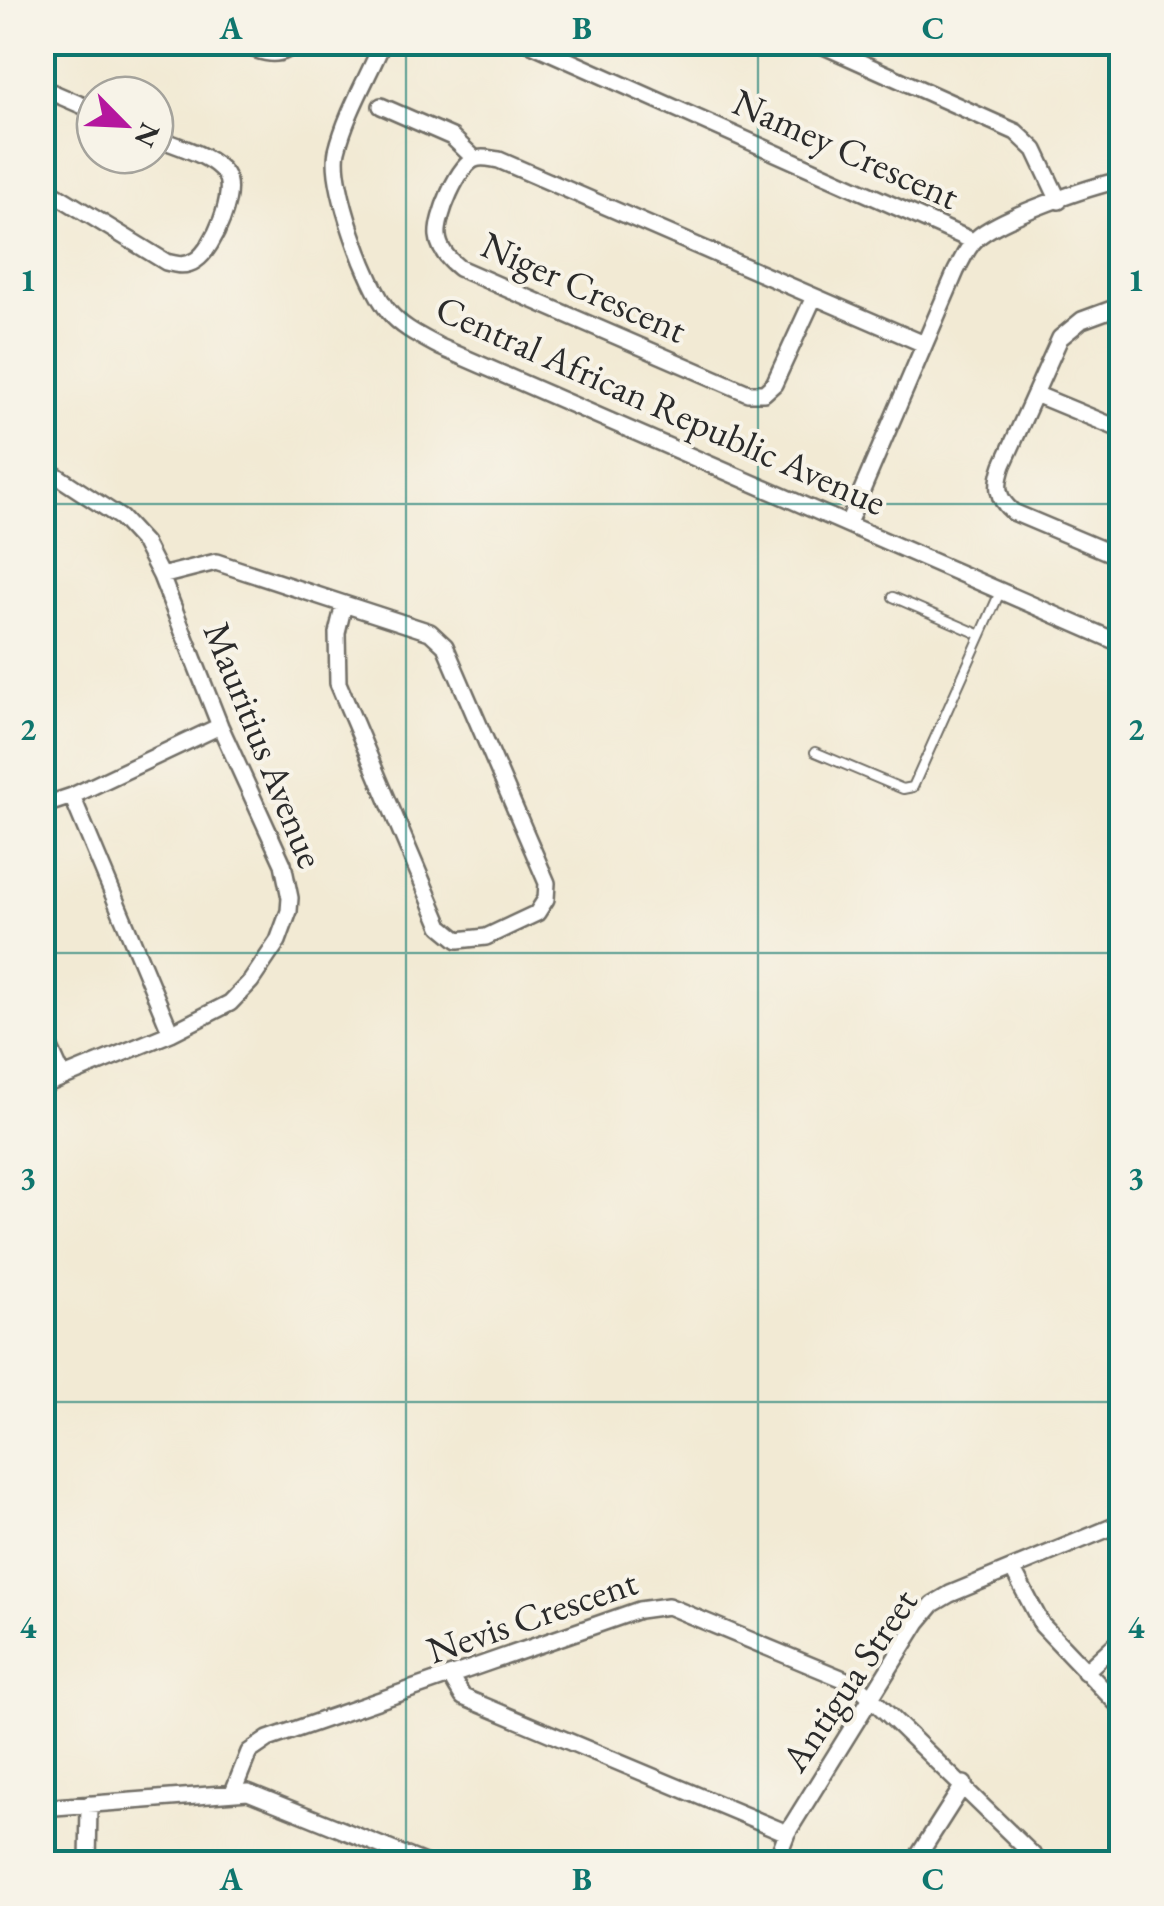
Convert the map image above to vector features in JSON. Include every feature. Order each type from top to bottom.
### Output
[{"type":"street","points":[[237,42],[283,54],[296,42]]},
{"type":"street","name":"Central African Republic Avenue","points":[[383,42],[344,133],[336,168],[341,200],[376,290],[388,312],[407,328],[440,346],[1122,644]]},
{"type":"street","name":"Namey Crescent","points":[[528,42],[974,241]]},
{"type":"street","points":[[815,42],[1023,136],[1035,150],[1059,201]]},
{"type":"street","points":[[42,88],[75,102]]},
{"type":"street","points":[[380,106],[452,136],[475,159],[498,160],[924,344]]},
{"type":"street","points":[[42,186],[166,262],[192,262],[203,253],[222,216],[229,199],[229,182],[215,164],[175,146]]},
{"type":"street","name":"Niger Crescent","points":[[475,159],[457,178],[438,225],[439,243],[450,262],[742,392],[764,393],[774,384],[814,297]]},
{"type":"street","points":[[848,523],[924,344],[974,241],[1002,223],[1122,180]]},
{"type":"street","points":[[1122,309],[1100,312],[1066,331],[999,477],[1001,500],[1024,517],[1122,558]]},
{"type":"street","points":[[1036,394],[1122,430]]},
{"type":"street","name":"Mauritius Avenue","points":[[42,466],[131,526],[161,576],[290,888],[290,911],[278,941],[240,995],[222,1010],[42,1086]]},
{"type":"street","points":[[161,576],[216,562],[430,632],[446,646],[547,883],[546,899],[533,916],[470,941],[454,938],[441,926],[338,683],[337,633],[344,604]]},
{"type":"street","points":[[42,806],[72,796],[220,726]]},
{"type":"street","points":[[72,796],[170,1033]]},
{"type":"street","points":[[42,1030],[63,1077]]},
{"type":"street","name":"Antigua Street","points":[[775,1864],[788,1832],[933,1604],[1122,1523]]},
{"type":"street","points":[[1013,1570],[1042,1625],[1122,1709]]},
{"type":"street","name":"Nevis Crescent","points":[[233,1792],[249,1752],[258,1744],[659,1606],[691,1613],[855,1684],[964,1784],[1042,1864]]},
{"type":"street","points":[[1085,1672],[1122,1638]]},
{"type":"street","points":[[452,1677],[463,1697],[788,1832]]},
{"type":"street","points":[[912,1864],[964,1784]]},
{"type":"street","points":[[42,1808],[233,1792],[268,1798],[427,1864]]},
{"type":"street","points":[[88,1864],[89,1804]]},
{"type":"lane","points":[[815,752],[903,789],[913,787],[1000,590]]},
{"type":"lane","points":[[893,597],[981,635]]}]
